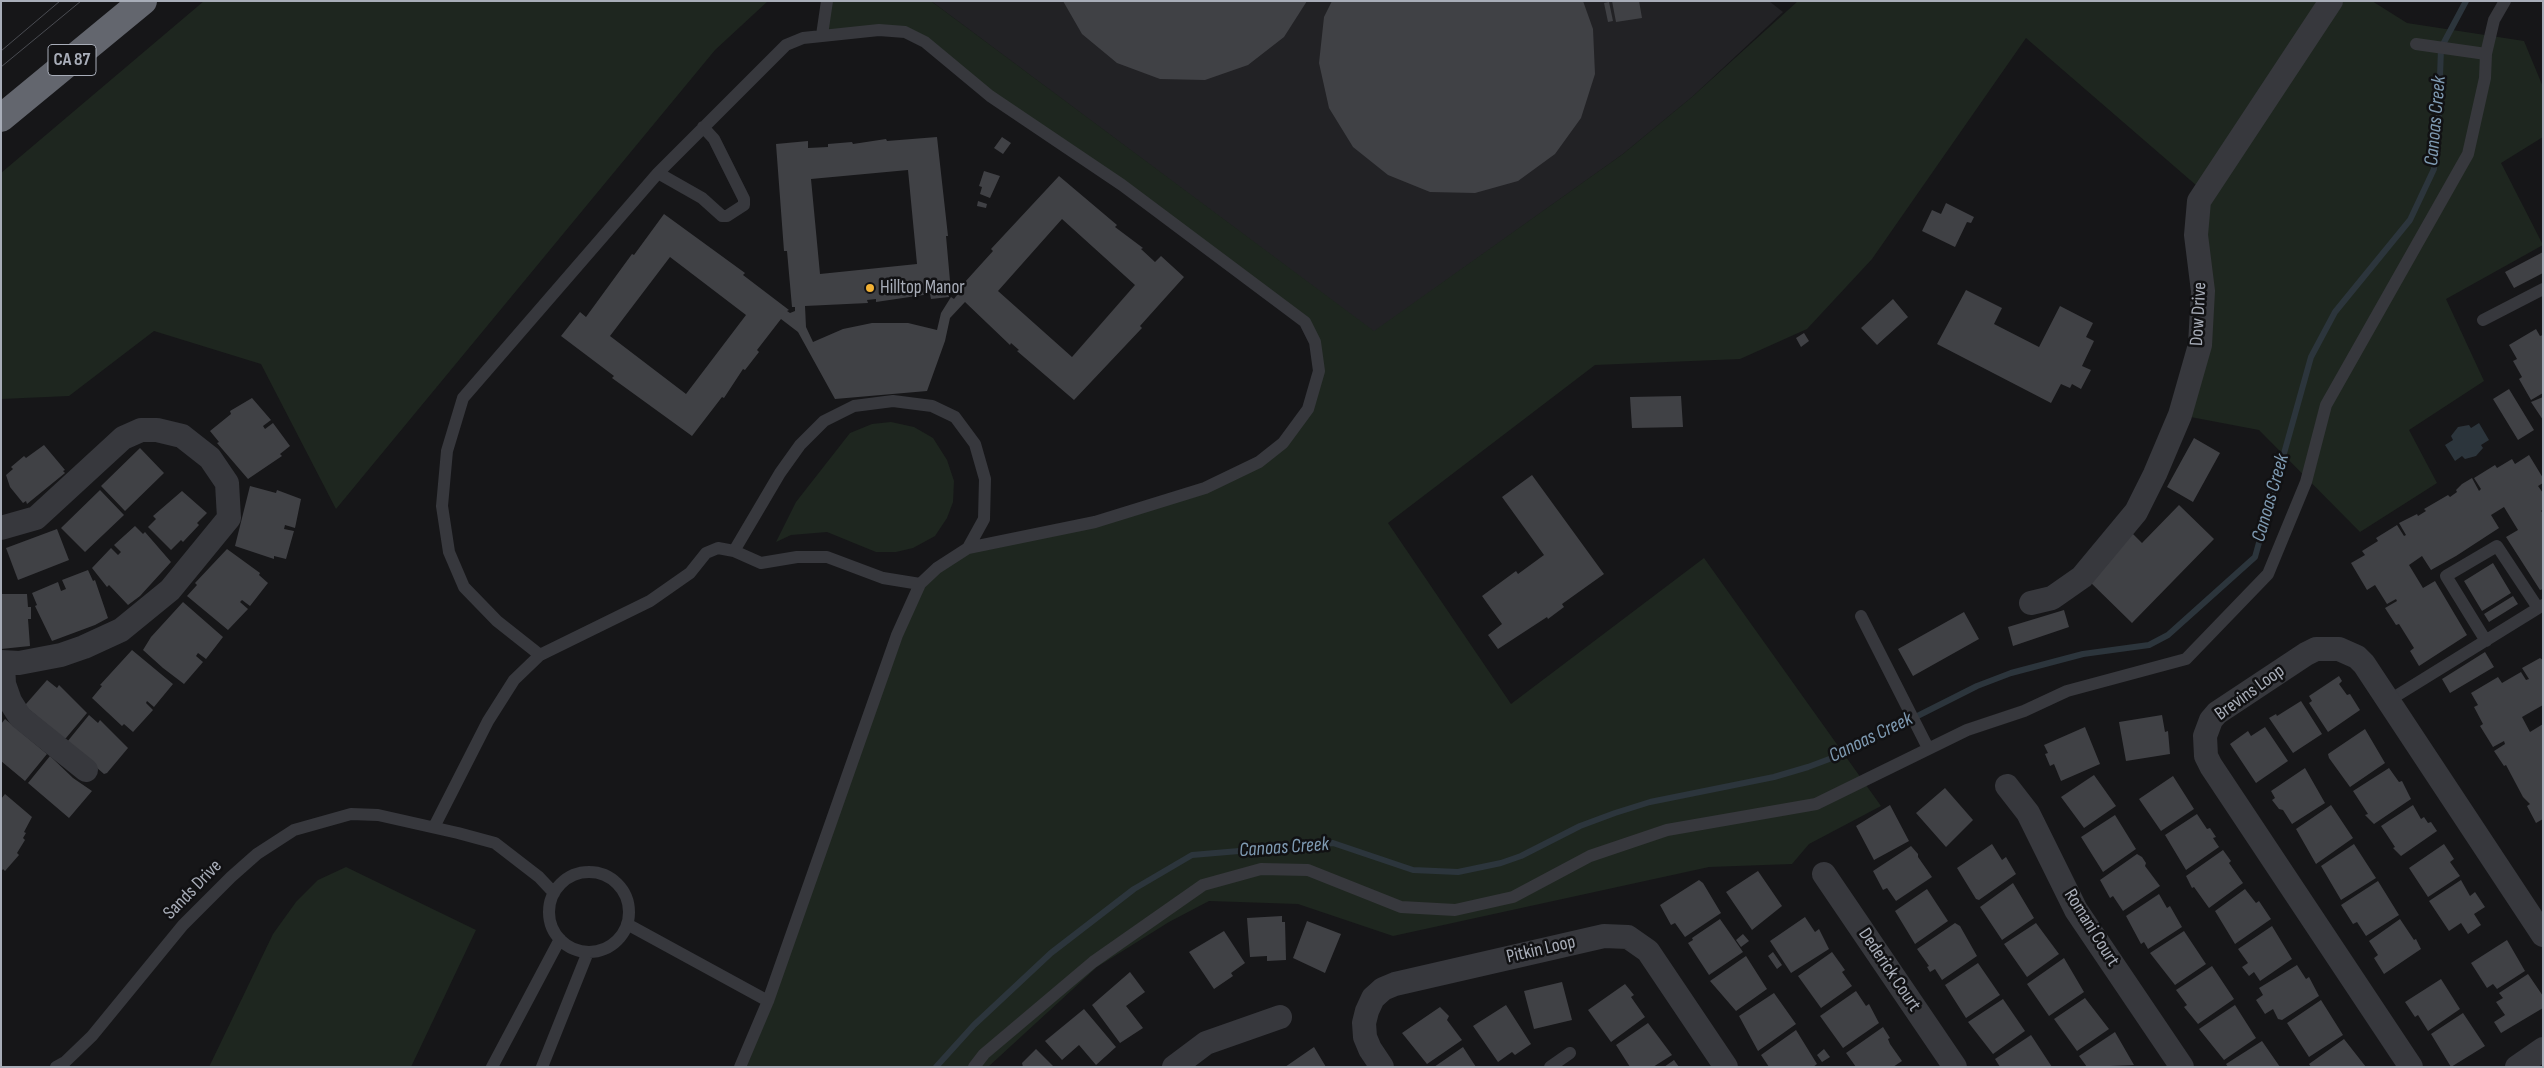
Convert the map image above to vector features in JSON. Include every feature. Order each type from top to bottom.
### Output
[{"type":"highway","name":"CA 87","points":[[1,118],[143,1]]},
{"type":"street","name":"Dow Drive","points":[[2031,602],[2052,598],[2082,577],[2136,512],[2152,482],[2180,415],[2200,344],[2203,291],[2196,235],[2199,201],[2331,1]]},
{"type":"street","points":[[1,528],[36,518],[123,438],[140,430],[158,430],[182,436],[210,458],[227,483],[229,518],[170,590],[122,630],[84,648],[18,663],[2,662],[4,684],[10,701],[20,717],[86,770]]},
{"type":"street","name":"Brevins Loop","points":[[2411,1067],[2211,766],[2204,746],[2208,727],[2217,713],[2306,654],[2316,650],[2339,649],[2357,657],[2364,664],[2543,935]]},
{"type":"street","name":"Romani Court","points":[[2008,786],[2028,812],[2076,910],[2182,1067]]},
{"type":"street","name":"Dederick Court","points":[[1824,874],[1954,1067]]},
{"type":"street","name":"Pitkin Loop","points":[[1382,1067],[1367,1043],[1364,1023],[1367,1010],[1373,998],[1383,989],[1395,984],[1604,936],[1628,937],[1648,951],[1726,1067]]},
{"type":"street","points":[[1174,1067],[1206,1043],[1280,1017]]},
{"type":"street","points":[[2517,1067],[2543,1049]]},
{"type":"lane","points":[[822,35],[827,1]]},
{"type":"lane","points":[[974,1067],[984,1054],[1093,962],[1203,885],[1261,869],[1308,870],[1401,907],[1455,910],[1513,897],[1590,856],[1667,830],[1816,804],[1926,746],[2024,711],[2067,691],[2186,659],[2268,574],[2306,482],[2326,405],[2468,154],[2485,78],[2486,54],[2494,20],[2505,1]]},
{"type":"lane","points":[[540,655],[496,621],[464,587],[448,552],[442,506],[447,451],[463,398],[658,173],[786,45],[803,38],[888,30],[905,32],[925,42],[990,96],[1122,185],[1305,322],[1316,342],[1318,371],[1308,409],[1283,443],[1259,462],[1205,488],[1095,522],[968,548],[937,568],[920,584],[897,635],[768,1001],[740,1067]]},
{"type":"lane","points":[[2416,44],[2486,54]]},
{"type":"lane","points":[[658,173],[702,198],[722,216],[727,216],[744,204],[744,199],[714,139],[703,128]]},
{"type":"lane","points":[[2483,320],[2543,289]]},
{"type":"lane","points":[[734,551],[780,473],[800,445],[824,421],[854,406],[892,401],[932,406],[955,417],[975,444],[985,479],[984,518],[968,548]]},
{"type":"lane","points":[[2388,701],[2486,641],[2540,606],[2497,546],[2446,576],[2486,641]]},
{"type":"lane","points":[[434,827],[488,721],[514,680],[540,655],[650,601],[690,573],[706,553],[718,548],[734,551],[762,563],[797,557],[827,557],[883,578],[920,584]]},
{"type":"lane","points":[[1861,616],[1926,746]]},
{"type":"lane","name":"Sands Drive","points":[[56,1067],[65,1062],[92,1036],[183,925],[257,854],[294,830],[320,821],[351,814],[378,815],[434,827],[495,843],[539,877],[554,893]]},
{"type":"lane","points":[[589,872],[605,876],[622,889],[628,906],[628,924],[621,936],[612,945],[601,950],[588,952],[568,946],[554,931],[550,912],[554,893],[569,878],[579,874],[589,872]]},
{"type":"lane","points":[[628,924],[768,1001]]},
{"type":"lane","points":[[492,1067],[560,938]]},
{"type":"lane","points":[[542,1067],[588,952]]},
{"type":"lane","points":[[1550,1067],[1570,1053]]},
{"type":"shaded area","points":[[204,1],[768,1],[715,50],[336,509],[261,364],[154,331],[69,396],[1,399],[1,173]]},
{"type":"shaded area","points":[[830,1],[931,1],[1374,331],[1623,154],[1692,97],[1798,1],[2372,1],[2407,23],[2524,41],[2543,87],[2543,137],[2501,163],[2543,245],[2446,299],[2484,381],[2409,430],[2437,483],[2360,532],[2259,430],[2180,415],[2200,344],[2204,192],[2026,38],[1872,259],[1807,329],[1740,359],[1595,365],[1388,523],[1511,704],[1704,558],[1881,806],[1809,844],[1792,864],[1709,867],[1393,936],[1298,904],[1209,901],[1169,922],[1097,967],[988,1067],[740,1067],[920,584],[968,548],[1095,522],[1259,462],[1308,409],[1319,371],[1305,322],[905,32],[822,35]]},
{"type":"shaded area","points":[[931,1],[1769,1],[1783,12],[1692,97],[1623,154],[1374,332]]},
{"type":"shaded area","points":[[891,422],[914,427],[933,438],[947,460],[954,481],[953,502],[947,518],[935,536],[913,548],[896,552],[876,552],[827,532],[791,535],[776,542],[796,502],[850,433],[872,424]]},
{"type":"shaded area","points":[[2479,423],[2489,440],[2481,445],[2483,448],[2476,456],[2465,459],[2462,456],[2455,461],[2445,445],[2453,440],[2451,436],[2458,427],[2469,425],[2471,428]]},
{"type":"shaded area","points":[[346,867],[476,930],[411,1067],[209,1067],[273,934],[296,902],[318,880]]},
{"type":"building","points":[[1063,1],[1307,1],[1284,37],[1248,65],[1205,80],[1160,79],[1117,63],[1082,34]]},
{"type":"building","points":[[1332,1],[1583,1],[1593,29],[1595,74],[1581,118],[1555,154],[1518,181],[1475,193],[1430,192],[1388,175],[1353,147],[1329,108],[1319,63],[1324,17]]},
{"type":"building","points":[[1612,1],[1639,1],[1642,18],[1616,22]]},
{"type":"building","points":[[1609,2],[1613,21],[1608,22],[1604,3]]},
{"type":"building","name":"Hilltop Manor","points":[[937,137],[948,236],[946,236],[951,292],[948,292],[949,297],[931,299],[930,294],[876,302],[876,299],[867,300],[868,303],[805,306],[806,327],[813,342],[843,329],[872,323],[908,323],[937,330],[941,313],[951,297],[954,299],[957,295],[955,293],[993,251],[991,249],[1059,176],[1117,225],[1115,227],[1143,248],[1141,249],[1155,262],[1161,256],[1184,277],[1140,326],[1142,328],[1074,400],[1017,351],[1019,350],[1011,343],[1010,345],[965,302],[950,318],[945,341],[927,391],[835,399],[798,332],[781,319],[757,350],[759,352],[745,370],[743,369],[724,398],[722,397],[692,436],[612,378],[614,376],[561,336],[580,312],[586,317],[664,214],[745,273],[743,275],[789,310],[787,311],[790,313],[795,311],[795,307],[792,307],[787,251],[784,251],[776,144],[808,141],[808,148],[828,147],[828,144],[852,142],[853,144],[886,139],[887,141]],"holes":[[[908,170],[917,264],[820,274],[811,179]],[[1062,219],[1135,285],[1072,357],[998,291]],[[670,257],[746,315],[686,394],[610,336]]]},
{"type":"building","points":[[1002,137],[1011,143],[1003,154],[994,148]]},
{"type":"building","points":[[984,171],[1000,176],[990,198],[980,194],[982,187],[979,186]]},
{"type":"building","points":[[978,201],[987,204],[986,208],[977,206]]},
{"type":"building","points":[[1946,203],[1974,217],[1971,223],[1967,222],[1955,247],[1922,231],[1932,210],[1941,214]]},
{"type":"building","points":[[2543,252],[2543,273],[2514,288],[2505,272]]},
{"type":"building","points":[[1966,290],[2002,308],[1994,324],[2039,347],[2060,306],[2093,323],[2086,337],[2094,341],[2082,366],[2091,370],[2081,389],[2072,384],[2070,388],[2061,384],[2051,403],[1937,344]]},
{"type":"building","points":[[1893,299],[1908,317],[1877,345],[1861,328]]},
{"type":"building","points":[[2536,329],[2540,336],[2543,335],[2543,393],[2531,400],[2519,379],[2522,377],[2513,361],[2517,359],[2509,345]]},
{"type":"building","points":[[1804,333],[1809,341],[1801,347],[1796,338]]},
{"type":"building","points":[[2509,389],[2534,430],[2518,440],[2493,399]]},
{"type":"building","points":[[1681,396],[1683,427],[1632,428],[1630,397]]},
{"type":"building","points":[[2543,397],[2543,420],[2531,402]]},
{"type":"building","points":[[252,398],[271,420],[263,426],[265,429],[273,423],[290,446],[280,454],[282,456],[248,479],[217,443],[219,442],[210,431],[231,414],[230,411]]},
{"type":"building","points":[[2194,438],[2220,453],[2193,502],[2167,487]]},
{"type":"building","points":[[44,445],[65,470],[63,471],[65,473],[27,504],[26,501],[23,503],[10,487],[6,475],[13,469],[11,467],[24,456],[26,458]]},
{"type":"building","points":[[140,448],[164,473],[125,511],[101,486]]},
{"type":"building","points":[[2529,455],[2543,478],[2543,483],[2538,486],[2543,493],[2543,509],[2541,511],[2543,513],[2543,589],[2540,590],[2506,537],[2518,530],[2504,507],[2491,515],[2499,528],[2456,556],[2431,570],[2422,556],[2409,565],[2423,588],[2435,581],[2467,635],[2419,666],[2410,651],[2414,648],[2399,624],[2396,625],[2385,608],[2397,601],[2396,599],[2387,604],[2375,585],[2367,590],[2351,563],[2365,555],[2362,551],[2378,541],[2376,538],[2397,525],[2404,536],[2406,535],[2399,523],[2417,514],[2418,516],[2426,511],[2424,509],[2448,495],[2450,497],[2457,492],[2456,490],[2462,484],[2472,478],[2479,491],[2481,489],[2474,478],[2495,465],[2497,468],[2512,459],[2515,464]]},
{"type":"building","points":[[1532,475],[1604,574],[1562,604],[1564,607],[1548,619],[1547,617],[1498,649],[1488,635],[1502,624],[1482,596],[1516,571],[1518,574],[1544,555],[1502,497]]},
{"type":"building","points":[[250,486],[276,493],[277,490],[301,499],[295,528],[285,525],[284,529],[294,531],[286,559],[274,556],[274,559],[235,546]]},
{"type":"building","points":[[100,490],[124,515],[85,552],[61,528]]},
{"type":"building","points":[[182,491],[207,513],[183,542],[181,540],[171,550],[148,527],[156,519],[153,516]]},
{"type":"building","points":[[2179,505],[2214,539],[2132,623],[2087,579],[2132,533],[2142,543]]},
{"type":"building","points":[[135,526],[143,534],[145,532],[171,562],[140,596],[128,605],[109,585],[107,587],[92,568],[111,548],[118,555],[121,552],[114,545]]},
{"type":"building","points":[[57,529],[69,560],[18,580],[6,548]]},
{"type":"building","points":[[227,549],[260,573],[259,575],[268,583],[250,606],[242,600],[240,602],[248,609],[228,630],[187,596],[197,585],[195,583]]},
{"type":"building","points":[[2493,563],[2511,593],[2482,611],[2464,581]]},
{"type":"building","points":[[88,570],[93,581],[95,580],[108,618],[95,625],[52,641],[35,606],[37,605],[32,593],[58,582],[61,591],[66,589],[62,580]]},
{"type":"building","points":[[1,594],[27,594],[28,607],[31,607],[31,619],[28,619],[30,646],[1,649]]},
{"type":"building","points":[[2513,596],[2518,604],[2489,622],[2484,614]]},
{"type":"building","points":[[183,602],[223,637],[206,659],[198,653],[196,656],[203,662],[184,684],[143,650],[151,637]]},
{"type":"building","points":[[2064,610],[2069,627],[2013,646],[2008,627]]},
{"type":"building","points":[[1964,612],[1979,639],[1913,676],[1898,649]]},
{"type":"building","points":[[132,650],[173,684],[154,707],[147,701],[146,703],[153,710],[133,732],[124,724],[122,726],[92,698],[102,686],[100,685]]},
{"type":"building","points":[[2485,652],[2494,667],[2450,693],[2442,679]]},
{"type":"building","points":[[2540,658],[2543,660],[2543,705],[2522,717],[2530,732],[2543,724],[2543,819],[2536,823],[2527,806],[2530,804],[2523,797],[2506,765],[2504,766],[2494,751],[2505,744],[2504,741],[2493,747],[2480,726],[2483,724],[2474,707],[2478,705],[2471,693],[2498,677],[2502,683],[2521,672],[2526,680],[2529,679],[2522,668]]},
{"type":"building","points":[[2339,676],[2342,681],[2339,684],[2347,695],[2350,694],[2360,710],[2328,732],[2309,703],[2312,701],[2309,696]]},
{"type":"building","points":[[47,680],[57,688],[59,685],[87,713],[66,738],[63,738],[26,707],[26,704]]},
{"type":"building","points":[[2301,701],[2322,734],[2293,753],[2269,718],[2276,714],[2277,716]]},
{"type":"building","points":[[89,715],[98,723],[100,720],[128,748],[107,773],[104,774],[67,742]]},
{"type":"building","points":[[2162,715],[2165,732],[2168,731],[2170,754],[2126,761],[2119,722]]},
{"type":"building","points":[[5,719],[47,754],[25,781],[1,761],[1,724]]},
{"type":"building","points":[[2085,727],[2100,764],[2061,781],[2054,764],[2050,766],[2045,754],[2048,753],[2044,745]]},
{"type":"building","points":[[2265,727],[2288,761],[2256,783],[2230,744],[2248,731],[2251,736]]},
{"type":"building","points":[[2365,729],[2385,763],[2350,787],[2328,754]]},
{"type":"building","points":[[50,756],[73,778],[92,791],[69,818],[28,783]]},
{"type":"building","points":[[2305,768],[2325,803],[2292,824],[2283,810],[2279,809],[2272,800],[2275,798],[2271,791]]},
{"type":"building","points":[[2389,768],[2399,782],[2402,781],[2411,799],[2374,824],[2365,815],[2368,814],[2353,791]]},
{"type":"building","points":[[2094,775],[2116,806],[2084,828],[2061,797]]},
{"type":"building","points":[[2173,776],[2194,809],[2161,831],[2139,799]]},
{"type":"building","points":[[1945,788],[1973,820],[1946,847],[1916,813]]},
{"type":"building","points":[[5,794],[32,817],[24,832],[26,833],[23,838],[25,840],[17,853],[19,855],[5,871],[3,869],[1,872],[1,799]]},
{"type":"building","points":[[1890,805],[1909,841],[1874,860],[1856,826]]},
{"type":"building","points":[[2331,805],[2353,838],[2316,864],[2296,829]]},
{"type":"building","points":[[2413,805],[2421,819],[2424,817],[2428,823],[2431,822],[2437,831],[2401,856],[2393,848],[2395,847],[2381,826]]},
{"type":"building","points":[[2197,814],[2207,829],[2210,828],[2216,837],[2213,838],[2219,847],[2186,870],[2165,835]]},
{"type":"building","points":[[2115,815],[2136,849],[2103,872],[2081,837]]},
{"type":"building","points":[[1992,844],[2002,860],[2006,857],[2016,874],[1979,900],[1976,899],[1957,868]]},
{"type":"building","points":[[2354,844],[2376,878],[2341,900],[2321,866]]},
{"type":"building","points":[[2444,844],[2454,859],[2450,862],[2460,876],[2428,897],[2409,868]]},
{"type":"building","points":[[1911,846],[1932,877],[1896,901],[1887,888],[1883,890],[1873,871]]},
{"type":"building","points":[[2223,850],[2231,861],[2229,863],[2243,883],[2209,908],[2194,887],[2192,888],[2186,876]]},
{"type":"building","points":[[2137,854],[2142,857],[2146,863],[2145,866],[2160,886],[2123,911],[2113,896],[2110,898],[2100,880]]},
{"type":"building","points":[[1758,871],[1782,906],[1752,930],[1726,892]]},
{"type":"building","points":[[1699,880],[1703,883],[1721,913],[1685,937],[1675,923],[1671,925],[1660,905]]},
{"type":"building","points":[[2461,880],[2470,896],[2475,892],[2485,907],[2474,914],[2481,925],[2468,934],[2461,923],[2449,931],[2429,901]]},
{"type":"building","points":[[2378,881],[2399,915],[2366,936],[2357,922],[2353,924],[2341,905]]},
{"type":"building","points":[[2013,883],[2034,918],[2002,940],[1980,907]]},
{"type":"building","points":[[1927,889],[1948,921],[1915,944],[1895,911]]},
{"type":"building","points":[[2245,889],[2256,903],[2259,901],[2271,919],[2235,944],[2215,911]]},
{"type":"building","points":[[2159,894],[2167,908],[2170,906],[2182,927],[2148,949],[2144,942],[2141,944],[2126,916]]},
{"type":"building","points":[[1282,916],[1282,922],[1285,922],[1286,960],[1267,961],[1267,956],[1250,957],[1247,918]]},
{"type":"building","points":[[1805,917],[1815,932],[1819,929],[1829,949],[1791,973],[1770,941]]},
{"type":"building","points":[[1720,919],[1743,952],[1709,975],[1688,943],[1693,940],[1692,938]]},
{"type":"building","points":[[2400,919],[2414,940],[2416,939],[2421,949],[2384,974],[2374,958],[2378,955],[2369,941]]},
{"type":"building","points":[[1307,921],[1341,934],[1325,973],[1293,958]]},
{"type":"building","points":[[1955,923],[1960,926],[1977,956],[1942,980],[1935,969],[1930,972],[1927,967],[1929,966],[1917,949]]},
{"type":"building","points":[[2036,923],[2059,954],[2027,977],[2004,944]]},
{"type":"building","points":[[2272,926],[2292,959],[2260,981],[2254,972],[2249,976],[2242,967],[2248,963],[2238,949]]},
{"type":"building","points":[[1224,931],[1245,963],[1231,973],[1233,976],[1214,989],[1189,952]]},
{"type":"building","points":[[2184,931],[2206,964],[2175,985],[2150,953]]},
{"type":"building","points":[[1743,934],[1749,941],[1741,947],[1736,940]]},
{"type":"building","points":[[2507,940],[2525,971],[2497,989],[2493,984],[2487,988],[2471,963]]},
{"type":"building","points":[[1773,952],[1782,965],[1777,969],[1768,956]]},
{"type":"building","points":[[1832,952],[1845,970],[1842,972],[1852,986],[1821,1008],[1798,976]]},
{"type":"building","points":[[1746,956],[1767,989],[1736,1011],[1710,981]]},
{"type":"building","points":[[2064,958],[2084,992],[2049,1016],[2027,984]]},
{"type":"building","points":[[1978,963],[2000,995],[1966,1018],[1945,985]]},
{"type":"building","points":[[2297,965],[2306,979],[2309,977],[2319,996],[2282,1020],[2278,1019],[2273,1009],[2265,1014],[2256,1000],[2263,995],[2259,988]]},
{"type":"building","points":[[2212,966],[2234,999],[2198,1024],[2184,1007],[2187,1005],[2176,990]]},
{"type":"building","points":[[1130,972],[1145,992],[1126,1006],[1143,1028],[1120,1043],[1092,1005]]},
{"type":"building","points":[[2528,974],[2543,996],[2543,1008],[2501,1033],[2494,1022],[2505,1015],[2496,1002],[2503,998],[2499,993]]},
{"type":"building","points":[[2441,979],[2460,1009],[2428,1031],[2418,1015],[2415,1017],[2405,1002]]},
{"type":"building","points":[[1562,982],[1572,1020],[1534,1029],[1524,991]]},
{"type":"building","points":[[1625,984],[1634,995],[1631,997],[1645,1017],[1611,1042],[1588,1010]]},
{"type":"building","points":[[1856,991],[1866,1006],[1869,1004],[1879,1023],[1843,1048],[1820,1016]]},
{"type":"building","points":[[1774,993],[1796,1024],[1758,1051],[1739,1016]]},
{"type":"building","points":[[2085,998],[2109,1029],[2077,1051],[2054,1019]]},
{"type":"building","points":[[2003,999],[2025,1031],[1993,1054],[1968,1022]]},
{"type":"building","points":[[2321,1000],[2343,1035],[2309,1057],[2287,1023]]},
{"type":"building","points":[[1506,1005],[1531,1044],[1515,1055],[1512,1052],[1498,1062],[1473,1026]]},
{"type":"building","points":[[2235,1005],[2256,1038],[2224,1060],[2199,1029]]},
{"type":"building","points":[[1440,1007],[1449,1016],[1447,1020],[1462,1040],[1427,1064],[1402,1033]]},
{"type":"building","points":[[1084,1009],[1116,1047],[1096,1065],[1079,1045],[1062,1060],[1045,1041]]},
{"type":"building","points":[[2463,1013],[2485,1046],[2451,1067],[2431,1034]]},
{"type":"building","points":[[1648,1023],[1672,1055],[1653,1067],[1630,1067],[1616,1045]]},
{"type":"building","points":[[1883,1027],[1890,1038],[1888,1039],[1890,1044],[1902,1061],[1893,1067],[1856,1067],[1846,1053]]},
{"type":"building","points":[[1796,1030],[1817,1064],[1813,1067],[1769,1067],[1761,1055]]},
{"type":"building","points":[[2115,1032],[2134,1065],[2087,1067],[2079,1056]]},
{"type":"building","points":[[2031,1035],[2052,1067],[2000,1067],[1995,1059]]},
{"type":"building","points":[[2344,1039],[2366,1067],[2311,1067],[2309,1064]]},
{"type":"building","points":[[2262,1041],[2280,1067],[2228,1067],[2226,1064]]},
{"type":"building","points":[[1314,1047],[1326,1067],[1285,1067]]},
{"type":"building","points":[[1463,1047],[1476,1067],[1434,1067]]},
{"type":"building","points":[[1036,1049],[1054,1067],[1023,1067],[1022,1063]]},
{"type":"building","points":[[1824,1049],[1830,1057],[1822,1062],[1817,1055]]},
{"type":"building","points":[[1674,1060],[1679,1067],[1664,1067]]},
{"type":"waterway","name":"Canoas Creek","points":[[936,1067],[974,1025],[1051,953],[1134,889],[1192,855],[1333,843],[1413,870],[1458,872],[1501,863],[1521,856],[1580,826],[1650,802],[1774,777],[1808,767],[1840,755],[1977,686],[2011,673],[2083,654],[2149,645],[2168,635],[2255,557],[2311,357],[2335,312],[2410,220],[2434,169],[2438,134],[2441,48],[2466,1]]},
{"type":"tram line","points":[[1,51],[60,1]]},
{"type":"tram line","points":[[1,67],[81,1]]},
{"type":"place","name":"Hilltop Manor","points":[[870,288]]}]
